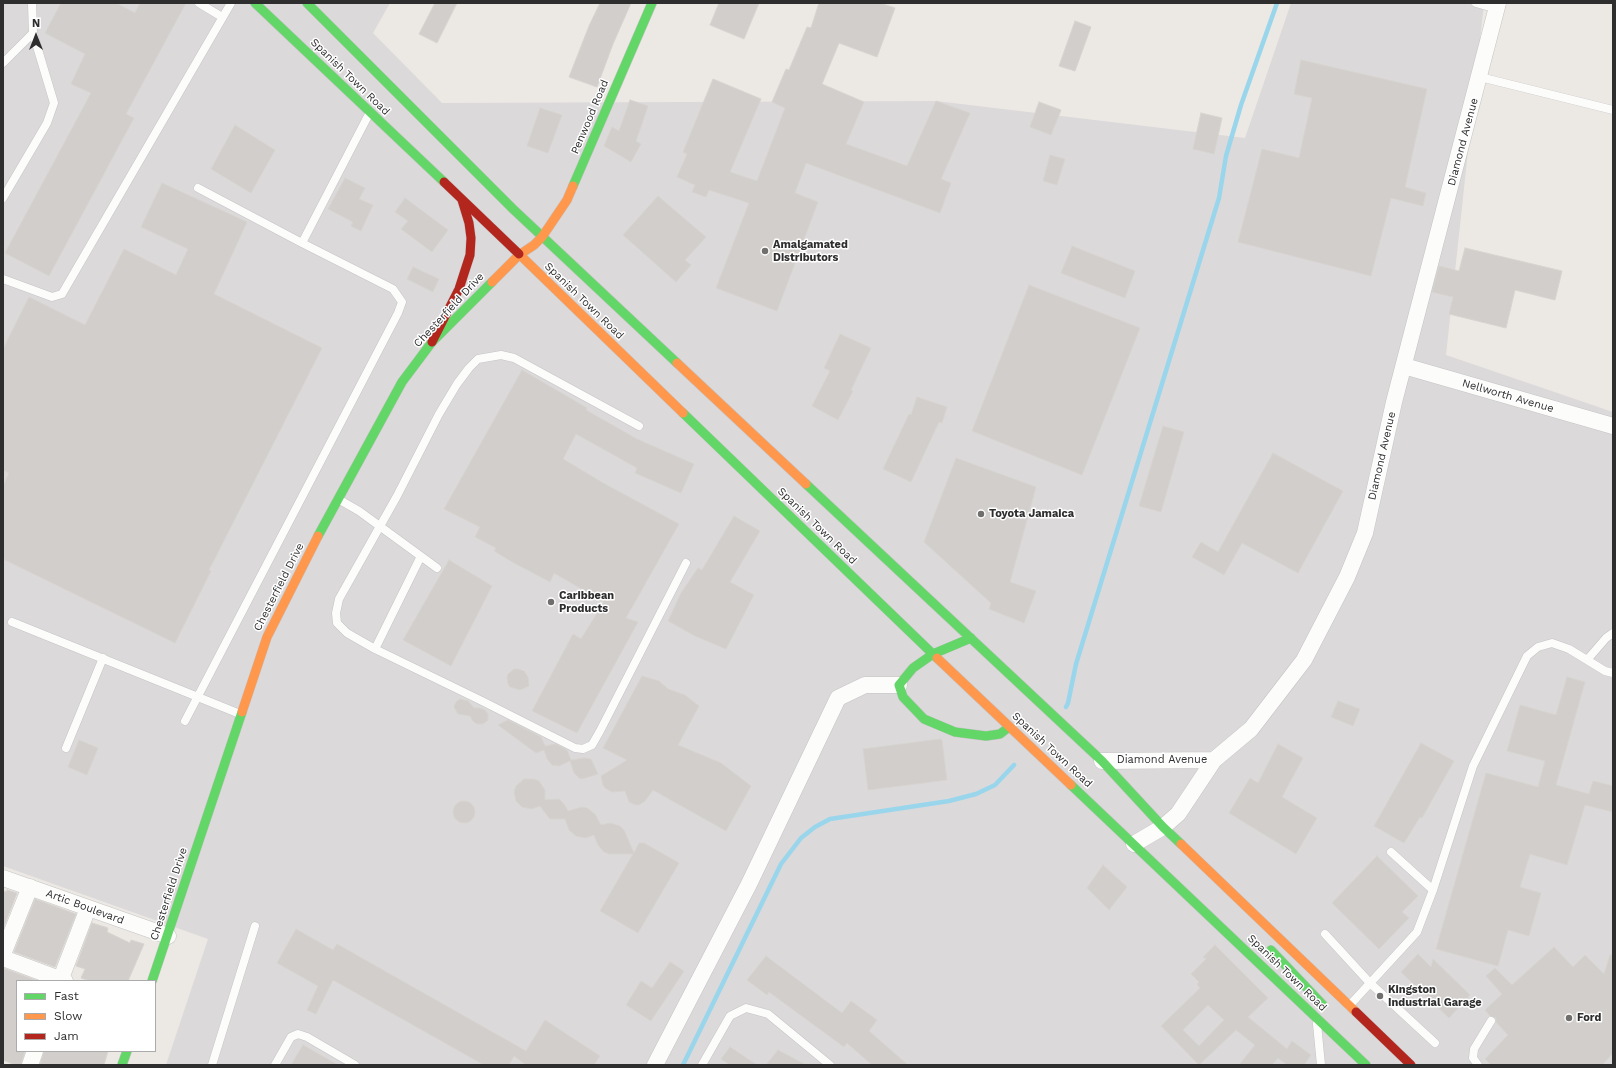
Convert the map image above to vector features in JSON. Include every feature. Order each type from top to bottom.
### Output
[{"type":"main road","name":"Spanish Town Road","points":[[255,3],[461,198],[932,654],[1366,1065]]},
{"type":"main road","name":"Spanish Town Road","points":[[307,3],[542,237],[1102,761],[1266,935],[1349,1006],[1411,1065]]},
{"type":"main road","name":"Penwood Road","points":[[519,254],[534,245],[542,237],[567,200],[652,3]]},
{"type":"main road","points":[[432,342],[459,289],[470,255],[471,238],[469,223],[461,198]]},
{"type":"main road","name":"Chesterfield Drive","points":[[152,980],[267,637],[338,498],[402,382],[432,342],[519,254]]},
{"type":"main road","points":[[971,638],[932,654],[913,668],[899,685],[903,697],[924,719],[955,732],[986,736],[1000,734],[1010,727]]},
{"type":"main road","points":[[1266,935],[1329,1012]]},
{"type":"main road","points":[[122,1065],[127,1052]]},
{"type":"main road","points":[[1366,1052],[1375,1062]]},
{"type":"street","name":"Diamond Avenue","points":[[1102,761],[1214,760],[1251,729],[1304,660],[1347,577],[1365,533],[1404,366],[1480,77],[1497,6]]},
{"type":"street","name":"Nellworth Avenue","points":[[1404,366],[1613,426]]},
{"type":"street","points":[[656,1065],[749,884],[838,698],[864,685],[899,685]]},
{"type":"street","points":[[1134,844],[1163,827],[1178,814],[1214,760]]},
{"type":"street","name":"Artic Boulevard","points":[[3,878],[168,936]]},
{"type":"street","points":[[3,954],[30,887]]},
{"type":"street","points":[[3,958],[62,980],[88,908]]},
{"type":"street","points":[[30,1065],[35,1052]]},
{"type":"lane","points":[[3,198],[47,123],[54,103],[33,33],[32,3]]},
{"type":"lane","points":[[198,3],[222,17]]},
{"type":"lane","points":[[3,279],[52,297],[62,294],[231,3]]},
{"type":"lane","points":[[1476,3],[1497,6]]},
{"type":"lane","points":[[3,63],[33,33]]},
{"type":"lane","points":[[1480,77],[1613,110]]},
{"type":"lane","points":[[302,243],[370,113]]},
{"type":"lane","points":[[185,721],[398,313],[402,302],[393,289],[198,188]]},
{"type":"lane","points":[[639,426],[514,358],[501,355],[478,359],[457,384],[380,527],[339,599],[336,613],[337,623],[347,633],[374,649],[575,748],[583,749],[592,745],[600,731],[686,563]]},
{"type":"lane","points":[[338,498],[359,511],[437,568]]},
{"type":"lane","points":[[374,649],[421,556]]},
{"type":"lane","points":[[12,622],[241,714]]},
{"type":"lane","points":[[1587,660],[1606,638],[1613,633]]},
{"type":"lane","points":[[1349,1006],[1417,932],[1433,890],[1473,766],[1527,656],[1538,647],[1552,643],[1569,649],[1606,671],[1613,673]]},
{"type":"lane","points":[[66,748],[103,658]]},
{"type":"lane","points":[[1390,852],[1433,890]]},
{"type":"lane","points":[[212,1065],[255,926]]},
{"type":"lane","points":[[1325,934],[1370,983],[1435,1043]]},
{"type":"lane","points":[[702,1065],[730,1016],[746,1008],[768,1014],[830,1065]]},
{"type":"lane","points":[[1316,1018],[1321,1065]]},
{"type":"lane","points":[[1478,1065],[1473,1058],[1474,1049],[1491,1021]]},
{"type":"lane","points":[[275,1065],[291,1037],[298,1034],[306,1037],[354,1065]]},
{"type":"shaded area","points":[[3,3],[390,3],[373,33],[442,103],[936,101],[1245,138],[1291,3],[1484,3],[1446,355],[1613,412],[1613,1065],[166,1065],[208,939],[3,866]]},
{"type":"building","points":[[61,3],[116,3],[135,13],[140,3],[186,3],[126,114],[134,118],[49,276],[5,253],[91,93],[71,84],[85,54],[45,33]]},
{"type":"building","points":[[435,3],[457,3],[437,43],[419,34]]},
{"type":"building","points":[[600,3],[631,3],[613,44],[597,87],[569,77],[589,26]]},
{"type":"building","points":[[719,3],[759,3],[744,39],[710,25]]},
{"type":"building","points":[[819,3],[880,3],[895,8],[877,57],[839,43],[822,84],[864,102],[846,144],[907,166],[936,101],[970,113],[941,179],[951,183],[940,213],[806,163],[795,193],[818,202],[777,311],[716,288],[749,203],[709,190],[706,197],[692,192],[695,185],[677,177],[687,154],[683,152],[713,79],[761,99],[730,172],[757,181],[785,108],[772,102],[786,69],[789,70],[807,27],[811,28]]},
{"type":"building","points":[[1075,21],[1091,27],[1075,71],[1059,66]]},
{"type":"building","points":[[1301,60],[1427,89],[1405,187],[1426,193],[1423,206],[1391,198],[1371,276],[1238,242],[1262,149],[1299,158],[1312,98],[1294,94]]},
{"type":"building","points":[[630,100],[648,106],[636,141],[641,144],[631,162],[604,146],[612,127],[619,131]]},
{"type":"building","points":[[1039,102],[1061,110],[1051,135],[1030,127]]},
{"type":"building","points":[[540,108],[562,115],[548,153],[527,146]]},
{"type":"building","points":[[1201,113],[1222,118],[1214,154],[1193,149]]},
{"type":"building","points":[[235,125],[275,150],[251,193],[211,169]]},
{"type":"building","points":[[1050,155],[1065,159],[1057,185],[1043,181]]},
{"type":"building","points":[[345,178],[365,188],[359,199],[373,205],[361,231],[351,226],[353,222],[328,209]]},
{"type":"building","points":[[162,183],[247,222],[214,294],[322,348],[209,570],[211,571],[175,643],[3,559],[3,486],[9,473],[3,470],[3,349],[29,297],[85,325],[124,249],[176,275],[188,249],[141,227]]},
{"type":"building","points":[[658,196],[706,237],[685,260],[691,265],[676,282],[623,235]]},
{"type":"building","points":[[405,198],[448,230],[432,252],[401,229],[408,221],[395,212]]},
{"type":"building","points":[[1072,246],[1135,271],[1125,298],[1061,273]]},
{"type":"building","points":[[1465,248],[1562,271],[1555,300],[1515,290],[1506,328],[1449,314],[1453,297],[1432,292],[1439,266],[1459,271]]},
{"type":"building","points":[[413,267],[439,279],[433,292],[407,279]]},
{"type":"building","points":[[1029,285],[1140,328],[1082,475],[972,431]]},
{"type":"building","points":[[840,334],[871,348],[851,390],[853,391],[838,420],[812,406],[830,371],[824,368]]},
{"type":"building","points":[[522,370],[587,408],[586,410],[637,439],[694,464],[681,493],[635,473],[637,468],[576,434],[563,459],[605,484],[679,524],[626,618],[638,622],[577,733],[532,711],[573,634],[581,639],[604,602],[554,573],[550,582],[514,563],[494,551],[496,548],[475,537],[480,527],[444,509]]},
{"type":"building","points":[[917,397],[947,407],[942,423],[939,422],[911,482],[883,469],[909,414],[911,415]]},
{"type":"building","points":[[1163,426],[1184,432],[1161,512],[1139,506]]},
{"type":"building","points":[[1273,453],[1343,491],[1298,573],[1242,543],[1224,575],[1192,557],[1201,542],[1218,552]]},
{"type":"building","name":"Toyota Jamaica","points":[[956,458],[1036,487],[1010,582],[1036,591],[1024,623],[989,609],[991,603],[924,542]]},
{"type":"building","points":[[734,516],[760,531],[730,582],[754,595],[726,649],[695,636],[668,621],[681,593],[698,568],[702,570]]},
{"type":"building","points":[[449,560],[492,586],[451,666],[403,640]]},
{"type":"building","points":[[514,669],[524,671],[528,677],[529,686],[520,690],[510,687],[507,677],[508,674]]},
{"type":"building","points":[[642,676],[659,681],[668,689],[685,695],[699,706],[678,745],[721,763],[751,786],[726,831],[653,790],[645,801],[639,805],[636,805],[629,802],[625,791],[612,792],[603,785],[601,776],[627,760],[603,748]]},
{"type":"building","points":[[1567,677],[1585,682],[1556,785],[1589,794],[1593,781],[1613,786],[1613,812],[1585,805],[1567,865],[1530,854],[1520,887],[1541,893],[1529,936],[1508,930],[1498,966],[1436,949],[1486,773],[1538,787],[1545,761],[1507,751],[1520,705],[1556,715]]},
{"type":"building","points":[[460,699],[468,701],[474,708],[485,710],[488,714],[488,720],[483,724],[477,724],[470,716],[458,714],[454,707],[456,702]]},
{"type":"building","points":[[1338,701],[1360,709],[1353,726],[1331,717]]},
{"type":"building","points":[[508,720],[541,737],[545,746],[556,744],[567,750],[571,760],[584,758],[591,759],[598,774],[582,779],[574,773],[570,761],[559,766],[552,765],[547,759],[544,750],[536,753],[498,725]]},
{"type":"building","points":[[940,739],[942,740],[947,780],[868,790],[863,749]]},
{"type":"building","points":[[79,740],[98,748],[87,775],[68,767]]},
{"type":"building","points":[[1421,743],[1454,761],[1422,818],[1420,817],[1404,843],[1374,826]]},
{"type":"building","points":[[1278,744],[1303,758],[1282,797],[1317,818],[1296,854],[1229,813],[1250,778],[1258,783]]},
{"type":"building","points":[[524,779],[534,779],[539,781],[545,790],[545,800],[559,799],[568,811],[582,807],[587,808],[595,814],[601,825],[610,823],[620,826],[624,830],[634,853],[639,843],[644,843],[679,863],[638,933],[600,911],[633,854],[609,854],[604,852],[598,845],[594,835],[585,838],[576,836],[569,830],[565,819],[550,819],[540,806],[532,809],[522,807],[516,801],[514,792],[516,786]]},
{"type":"building","points":[[464,801],[472,804],[475,812],[472,820],[464,823],[456,820],[453,812],[456,804]]},
{"type":"building","points":[[1377,856],[1418,896],[1402,912],[1409,918],[1379,949],[1332,903]]},
{"type":"building","points":[[1103,865],[1127,887],[1109,910],[1087,888]]},
{"type":"building","points":[[7,890],[17,893],[3,929],[3,891],[6,892]]},
{"type":"building","points":[[35,899],[76,914],[55,967],[14,952]]},
{"type":"building","points":[[92,923],[108,928],[107,932],[130,943],[131,940],[144,944],[128,980],[87,980],[81,978],[85,969],[76,966]]},
{"type":"building","points":[[296,929],[333,950],[337,944],[526,1051],[545,1020],[600,1056],[594,1065],[526,1065],[514,1056],[509,1065],[484,1065],[333,980],[316,1014],[307,1010],[318,986],[277,963]]},
{"type":"building","points":[[1215,945],[1268,998],[1248,1017],[1287,1049],[1292,1041],[1311,1055],[1304,1065],[1287,1065],[1278,1058],[1272,1065],[1239,1065],[1255,1045],[1236,1030],[1199,1065],[1161,1026],[1200,988],[1197,984],[1199,982],[1191,974],[1206,959],[1203,957]],"holes":[[[1208,1005],[1224,1020],[1199,1046],[1183,1030]]]},
{"type":"building","name":"Ford","points":[[1554,947],[1573,967],[1585,955],[1604,974],[1610,955],[1613,955],[1613,1053],[1602,1065],[1491,1065],[1485,1059],[1508,1035],[1496,1022],[1496,1018],[1490,1016],[1485,1010],[1502,994],[1486,976],[1495,968],[1512,985]]},
{"type":"building","points":[[1418,954],[1431,967],[1433,959],[1470,995],[1449,1018],[1401,972]]},
{"type":"building","points":[[766,956],[842,1013],[851,1001],[877,1020],[869,1031],[908,1065],[872,1065],[847,1043],[844,1047],[769,992],[767,995],[747,980]]},
{"type":"building","points":[[670,962],[684,971],[651,1021],[626,1005],[641,981],[652,988]]},
{"type":"building","points":[[3,968],[35,980],[16,980],[16,1052],[25,1052],[21,1065],[15,1065],[3,1060]]},
{"type":"building","points":[[303,1045],[338,1065],[291,1065]]},
{"type":"building","points":[[730,1047],[757,1065],[730,1065],[721,1059]]},
{"type":"building","points":[[778,1050],[806,1065],[766,1065]]},
{"type":"building","points":[[44,1052],[108,1052],[104,1065],[40,1065]]},
{"type":"waterway","points":[[1066,707],[1076,664],[1219,198],[1226,156],[1241,105],[1277,3]]},
{"type":"waterway","points":[[683,1065],[781,864],[801,838],[815,827],[830,819],[949,801],[976,794],[995,785],[1014,765]]},
{"type":"traffic: fast","points":[[255,3],[444,182]]},
{"type":"traffic: fast","points":[[307,3],[513,209],[677,363]]},
{"type":"traffic: fast","points":[[573,186],[652,3]]},
{"type":"traffic: fast","points":[[318,536],[402,382],[432,342],[492,282]]},
{"type":"traffic: fast","points":[[683,413],[937,658]]},
{"type":"traffic: fast","points":[[806,484],[1102,761],[1163,827],[1181,844]]},
{"type":"traffic: fast","points":[[971,638],[933,654],[913,668],[899,685],[903,697],[924,719],[955,732],[986,736],[1000,734],[1009,727]]},
{"type":"traffic: fast","points":[[152,980],[242,712]]},
{"type":"traffic: fast","points":[[1071,785],[1366,1065]]},
{"type":"traffic: fast","points":[[1271,950],[1323,1005]]},
{"type":"traffic: fast","points":[[122,1065],[127,1052]]},
{"type":"traffic: slow","points":[[492,282],[519,255],[534,245],[542,237],[567,200],[573,186]]},
{"type":"traffic: slow","points":[[519,254],[683,413]]},
{"type":"traffic: slow","points":[[677,363],[806,484]]},
{"type":"traffic: slow","points":[[242,712],[267,637],[318,536]]},
{"type":"traffic: slow","points":[[937,658],[1071,785]]},
{"type":"traffic: slow","points":[[1181,844],[1356,1012]]},
{"type":"traffic: jam","points":[[444,182],[519,254]]},
{"type":"traffic: jam","points":[[432,342],[459,289],[470,255],[471,238],[469,223],[462,200]]},
{"type":"traffic: jam","points":[[1356,1012],[1411,1065]]},
{"type":"place","name":"Amalgamated Distributors","points":[[765,251]]},
{"type":"place","name":"Toyota Jamaica","points":[[981,514]]},
{"type":"place","name":"Caribbean Products","points":[[551,602]]},
{"type":"place","name":"Kingston Industrial Garage","points":[[1380,996]]},
{"type":"place","name":"Ford","points":[[1569,1018]]}]
